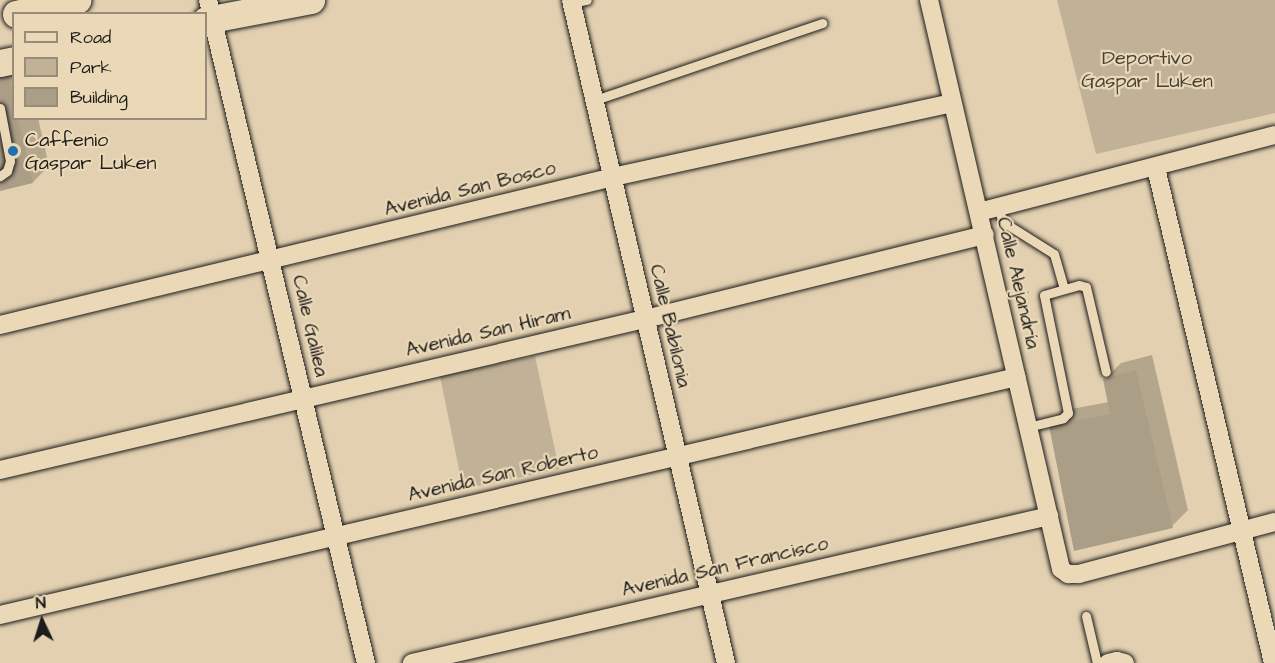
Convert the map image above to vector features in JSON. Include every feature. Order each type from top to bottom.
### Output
[{"type":"street","points":[[24,12],[77,0]]},
{"type":"street","points":[[209,13],[311,0]]},
{"type":"street","name":"Calle Alejandría","points":[[929,0],[1060,568],[1068,574],[1079,574],[1241,530]]},
{"type":"street","name":"Calle Babilonia","points":[[576,1],[595,100],[726,663]]},
{"type":"street","name":"Calle Galilea","points":[[209,13],[271,260],[366,663]]},
{"type":"street","name":"Avenida San Bosco","points":[[0,325],[614,177],[952,103]]},
{"type":"street","points":[[979,212],[1156,168],[1275,135]]},
{"type":"street","points":[[1156,168],[1272,663]]},
{"type":"street","name":"Avenida San Hiram","points":[[0,470],[303,397],[645,319],[985,235]]},
{"type":"street","name":"Avenida San Roberto","points":[[0,615],[1016,377]]},
{"type":"street","name":"Avenida San Francisco","points":[[412,663],[1049,516]]},
{"type":"street","points":[[1241,530],[1275,522]]},
{"type":"street","points":[[1108,663],[1117,661],[1125,663]]},
{"type":"lane","points":[[595,100],[822,23]]},
{"type":"lane","points":[[0,108],[10,161],[7,171],[0,176]]},
{"type":"lane","points":[[997,207],[1002,219],[1008,225],[1054,254],[1064,289]]},
{"type":"lane","points":[[1028,427],[1063,418],[1068,412],[1043,301],[1044,296],[1079,285],[1086,287],[1106,372]]},
{"type":"lane","points":[[1086,616],[1097,663]]},
{"type":"green space","name":"Deportivo Gaspar Luken","points":[[1057,0],[1275,0],[1275,113],[1096,154]]},
{"type":"green space","points":[[535,356],[559,469],[463,489],[440,376]]},
{"type":"building","name":"Caffenio Gaspar Luken","points":[[7,69],[12,90],[12,120],[18,120],[33,183],[0,191],[0,70]]},
{"type":"building","points":[[1136,370],[1173,528],[1074,551],[1049,426],[1110,414],[1103,379]]},
{"type":"place","name":"Caffenio Gaspar Luken","points":[[13,151]]}]
